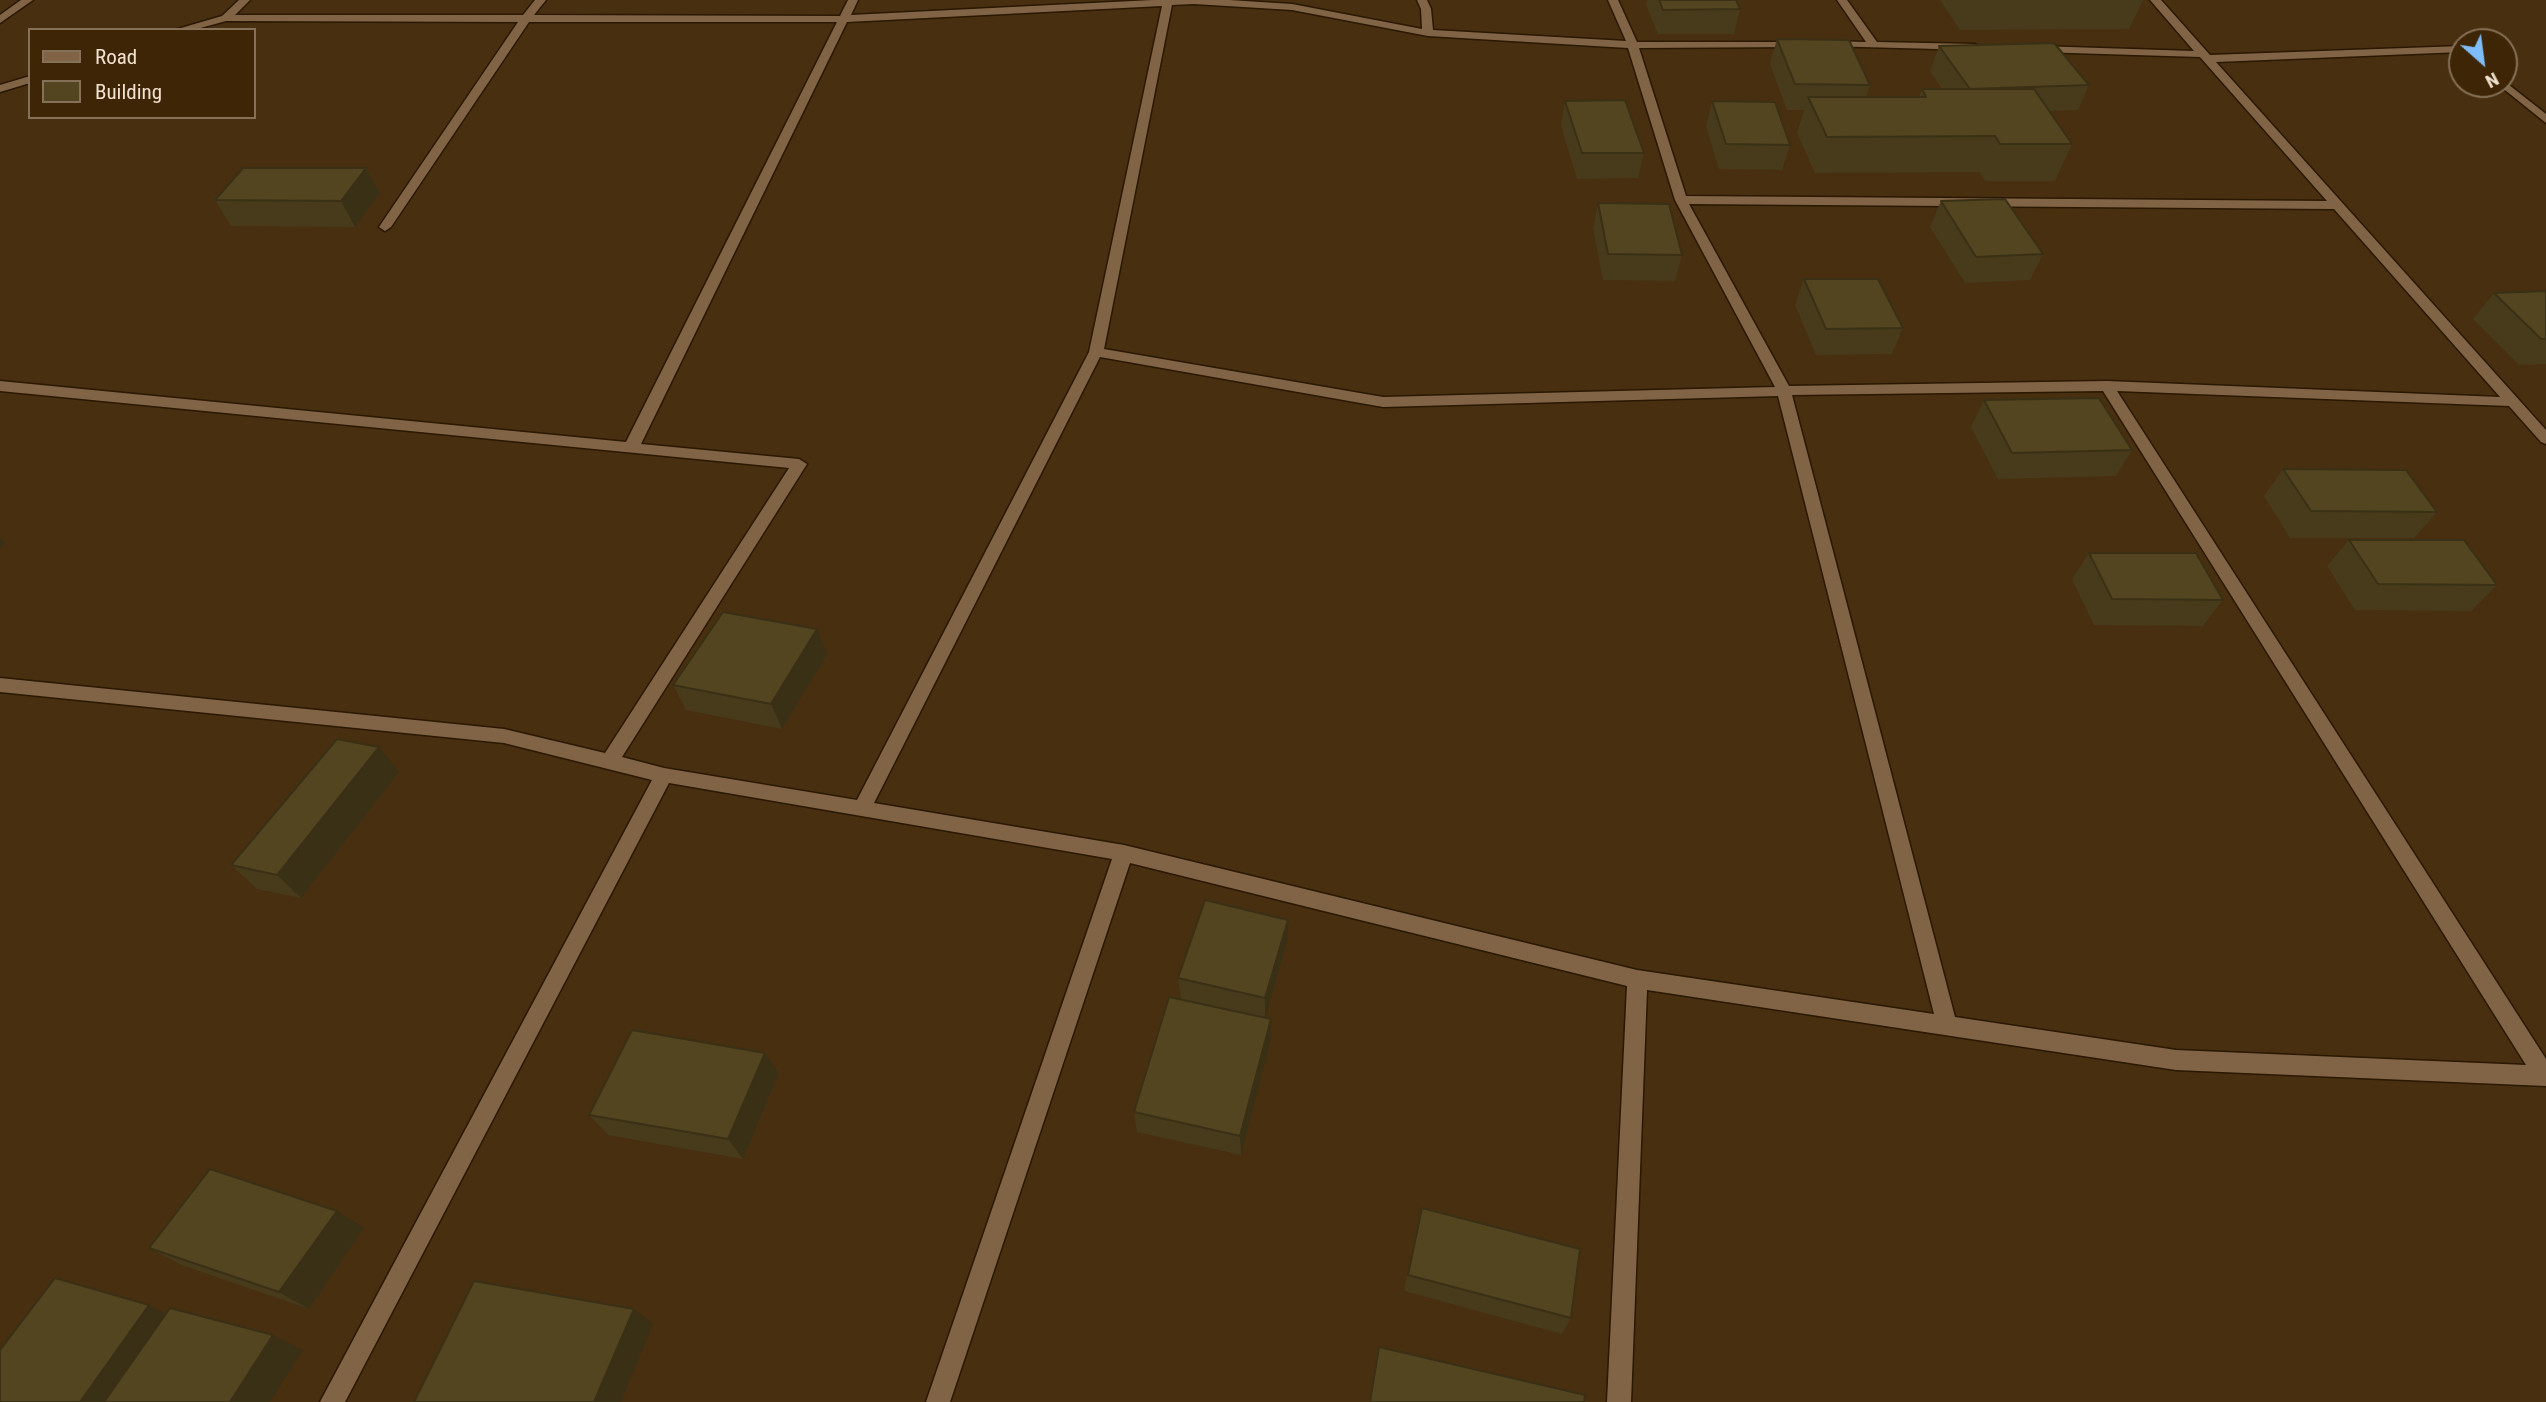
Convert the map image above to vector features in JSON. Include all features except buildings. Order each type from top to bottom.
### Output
[{"type":"street","points":[[0,20],[28,0]]},
{"type":"street","points":[[226,18],[245,0]]},
{"type":"street","points":[[385,227],[526,18],[541,0]]},
{"type":"street","points":[[632,446],[853,0]]},
{"type":"street","points":[[187,28],[226,18],[844,19],[1168,0],[1292,7],[1428,33],[1633,45],[1805,44]]},
{"type":"street","points":[[862,809],[1096,352],[1168,0]]},
{"type":"street","points":[[1422,0],[1426,9],[1428,33]]},
{"type":"street","points":[[1613,0],[1633,45],[1681,200],[1784,391],[1947,1026]]},
{"type":"street","points":[[1842,0],[1872,43]]},
{"type":"street","points":[[2155,0],[2546,439]]},
{"type":"street","points":[[1819,44],[1982,47]]},
{"type":"street","points":[[2023,48],[2203,56],[2448,49]]},
{"type":"street","points":[[0,89],[28,80]]},
{"type":"street","points":[[2518,96],[2546,120]]},
{"type":"street","points":[[1681,200],[2337,205]]},
{"type":"street","points":[[1096,352],[1383,402],[1784,391],[2107,386],[2513,402]]},
{"type":"street","points":[[0,386],[799,464],[609,762]]},
{"type":"street","points":[[2107,386],[2545,1076]]},
{"type":"street","points":[[0,685],[504,736],[664,775],[1124,853],[1637,979],[2176,1060],[2545,1076]]},
{"type":"street","points":[[332,1402],[664,775]]},
{"type":"street","points":[[938,1402],[1124,853]]},
{"type":"street","points":[[1619,1402],[1637,979]]}]
